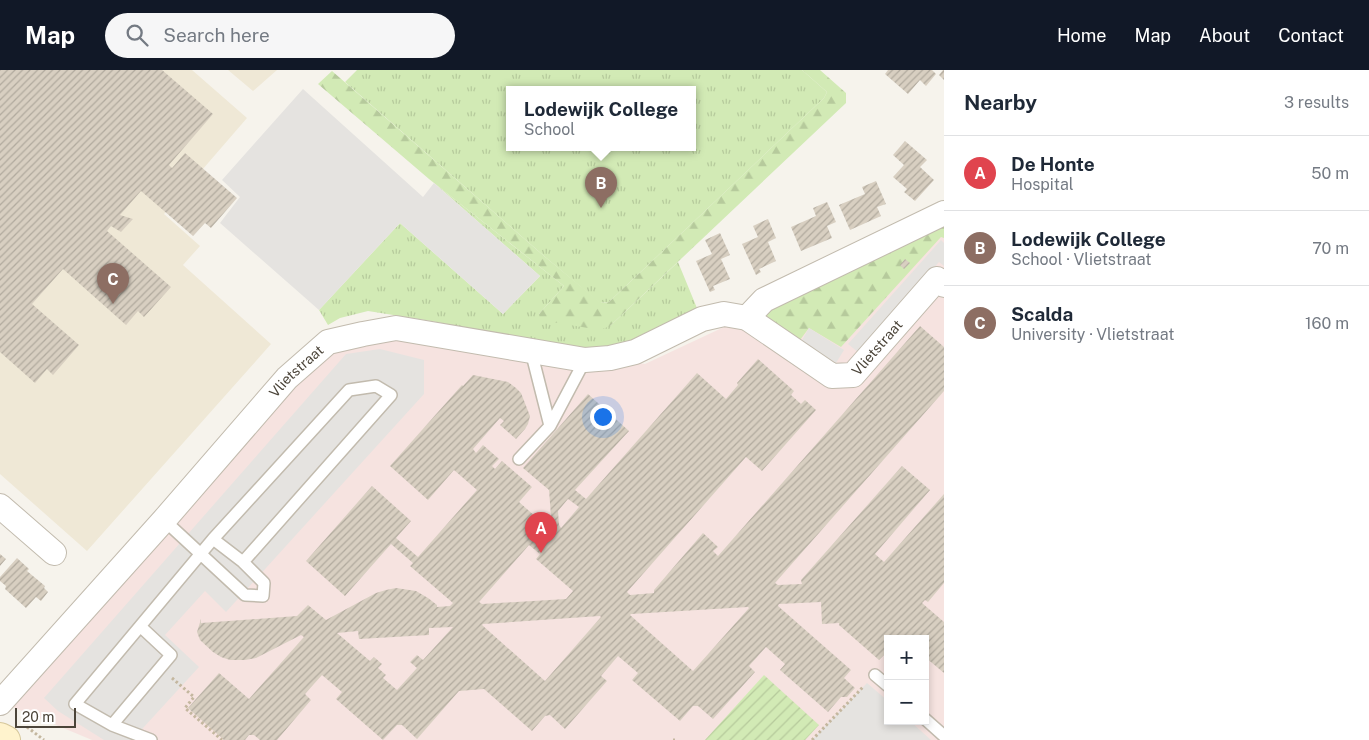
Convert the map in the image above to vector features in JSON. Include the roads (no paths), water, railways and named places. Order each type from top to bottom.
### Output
[{"type":"street","points":[[747,318],[764,300],[944,213]]},
{"type":"street","name":"Vlietstraat","points":[[0,703],[164,520],[287,378],[328,342],[396,328],[585,360],[610,358],[634,352],[702,320],[724,314],[747,318],[832,376],[853,375],[937,279],[944,285]]},
{"type":"street","points":[[0,506],[54,553]]},
{"type":"street","points":[[0,737],[16,733]]},
{"type":"lane","points":[[531,351],[550,426]]},
{"type":"lane","points":[[519,459],[550,426],[585,360]]},
{"type":"lane","points":[[150,740],[112,725],[75,704],[213,539],[349,390],[376,386],[391,395],[243,562]]},
{"type":"lane","points":[[164,520],[245,595],[263,596],[264,583],[243,562],[213,539]]},
{"type":"lane","points":[[112,725],[171,655],[140,627]]},
{"type":"lane","points":[[875,675],[884,683]]},
{"type":"lane","points":[[929,723],[944,736]]},
{"type":"place","name":"Lodewijk College","points":[[601,208]]},
{"type":"place","name":"Scalda","points":[[113,304]]},
{"type":"place","name":"De Honte","points":[[541,553]]}]
